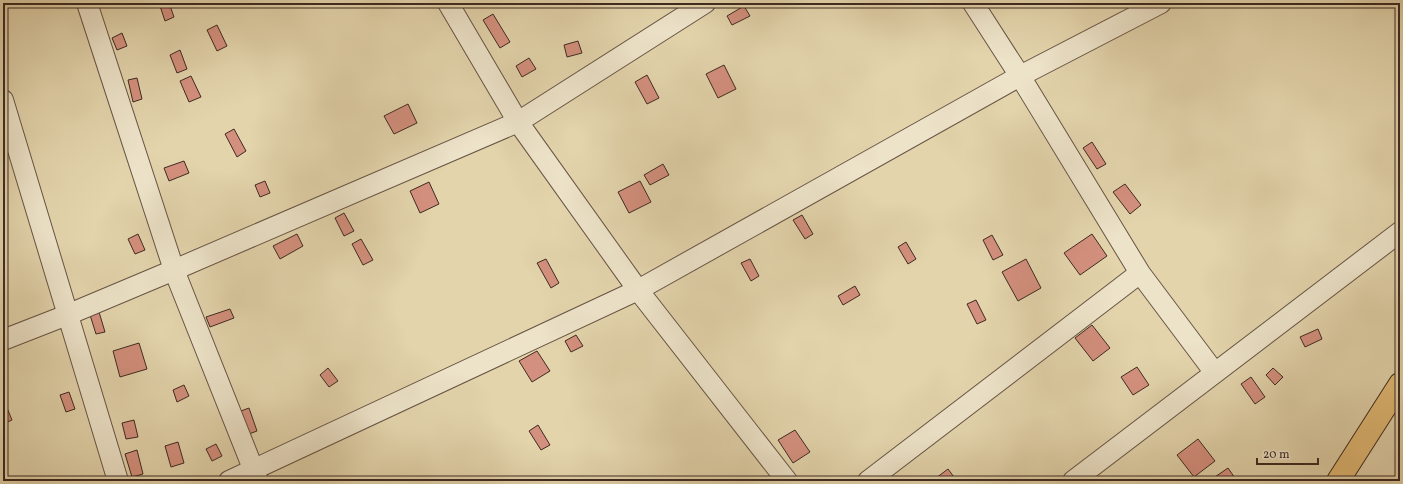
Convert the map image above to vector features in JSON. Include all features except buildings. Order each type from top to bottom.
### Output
[{"type":"main road","points":[[1338,481],[1400,384]]},
{"type":"street","points":[[87,3],[174,270],[255,475]]},
{"type":"street","points":[[448,3],[518,122],[638,290],[787,481]]},
{"type":"street","points":[[3,340],[174,270],[518,122],[705,3]]},
{"type":"street","points":[[973,3],[1020,76],[1140,273],[1215,373]]},
{"type":"street","points":[[230,481],[255,475],[638,290],[1020,76],[1161,3]]},
{"type":"street","points":[[3,100],[118,481]]},
{"type":"street","points":[[1073,481],[1400,232]]},
{"type":"street","points":[[868,481],[1140,273]]}]
